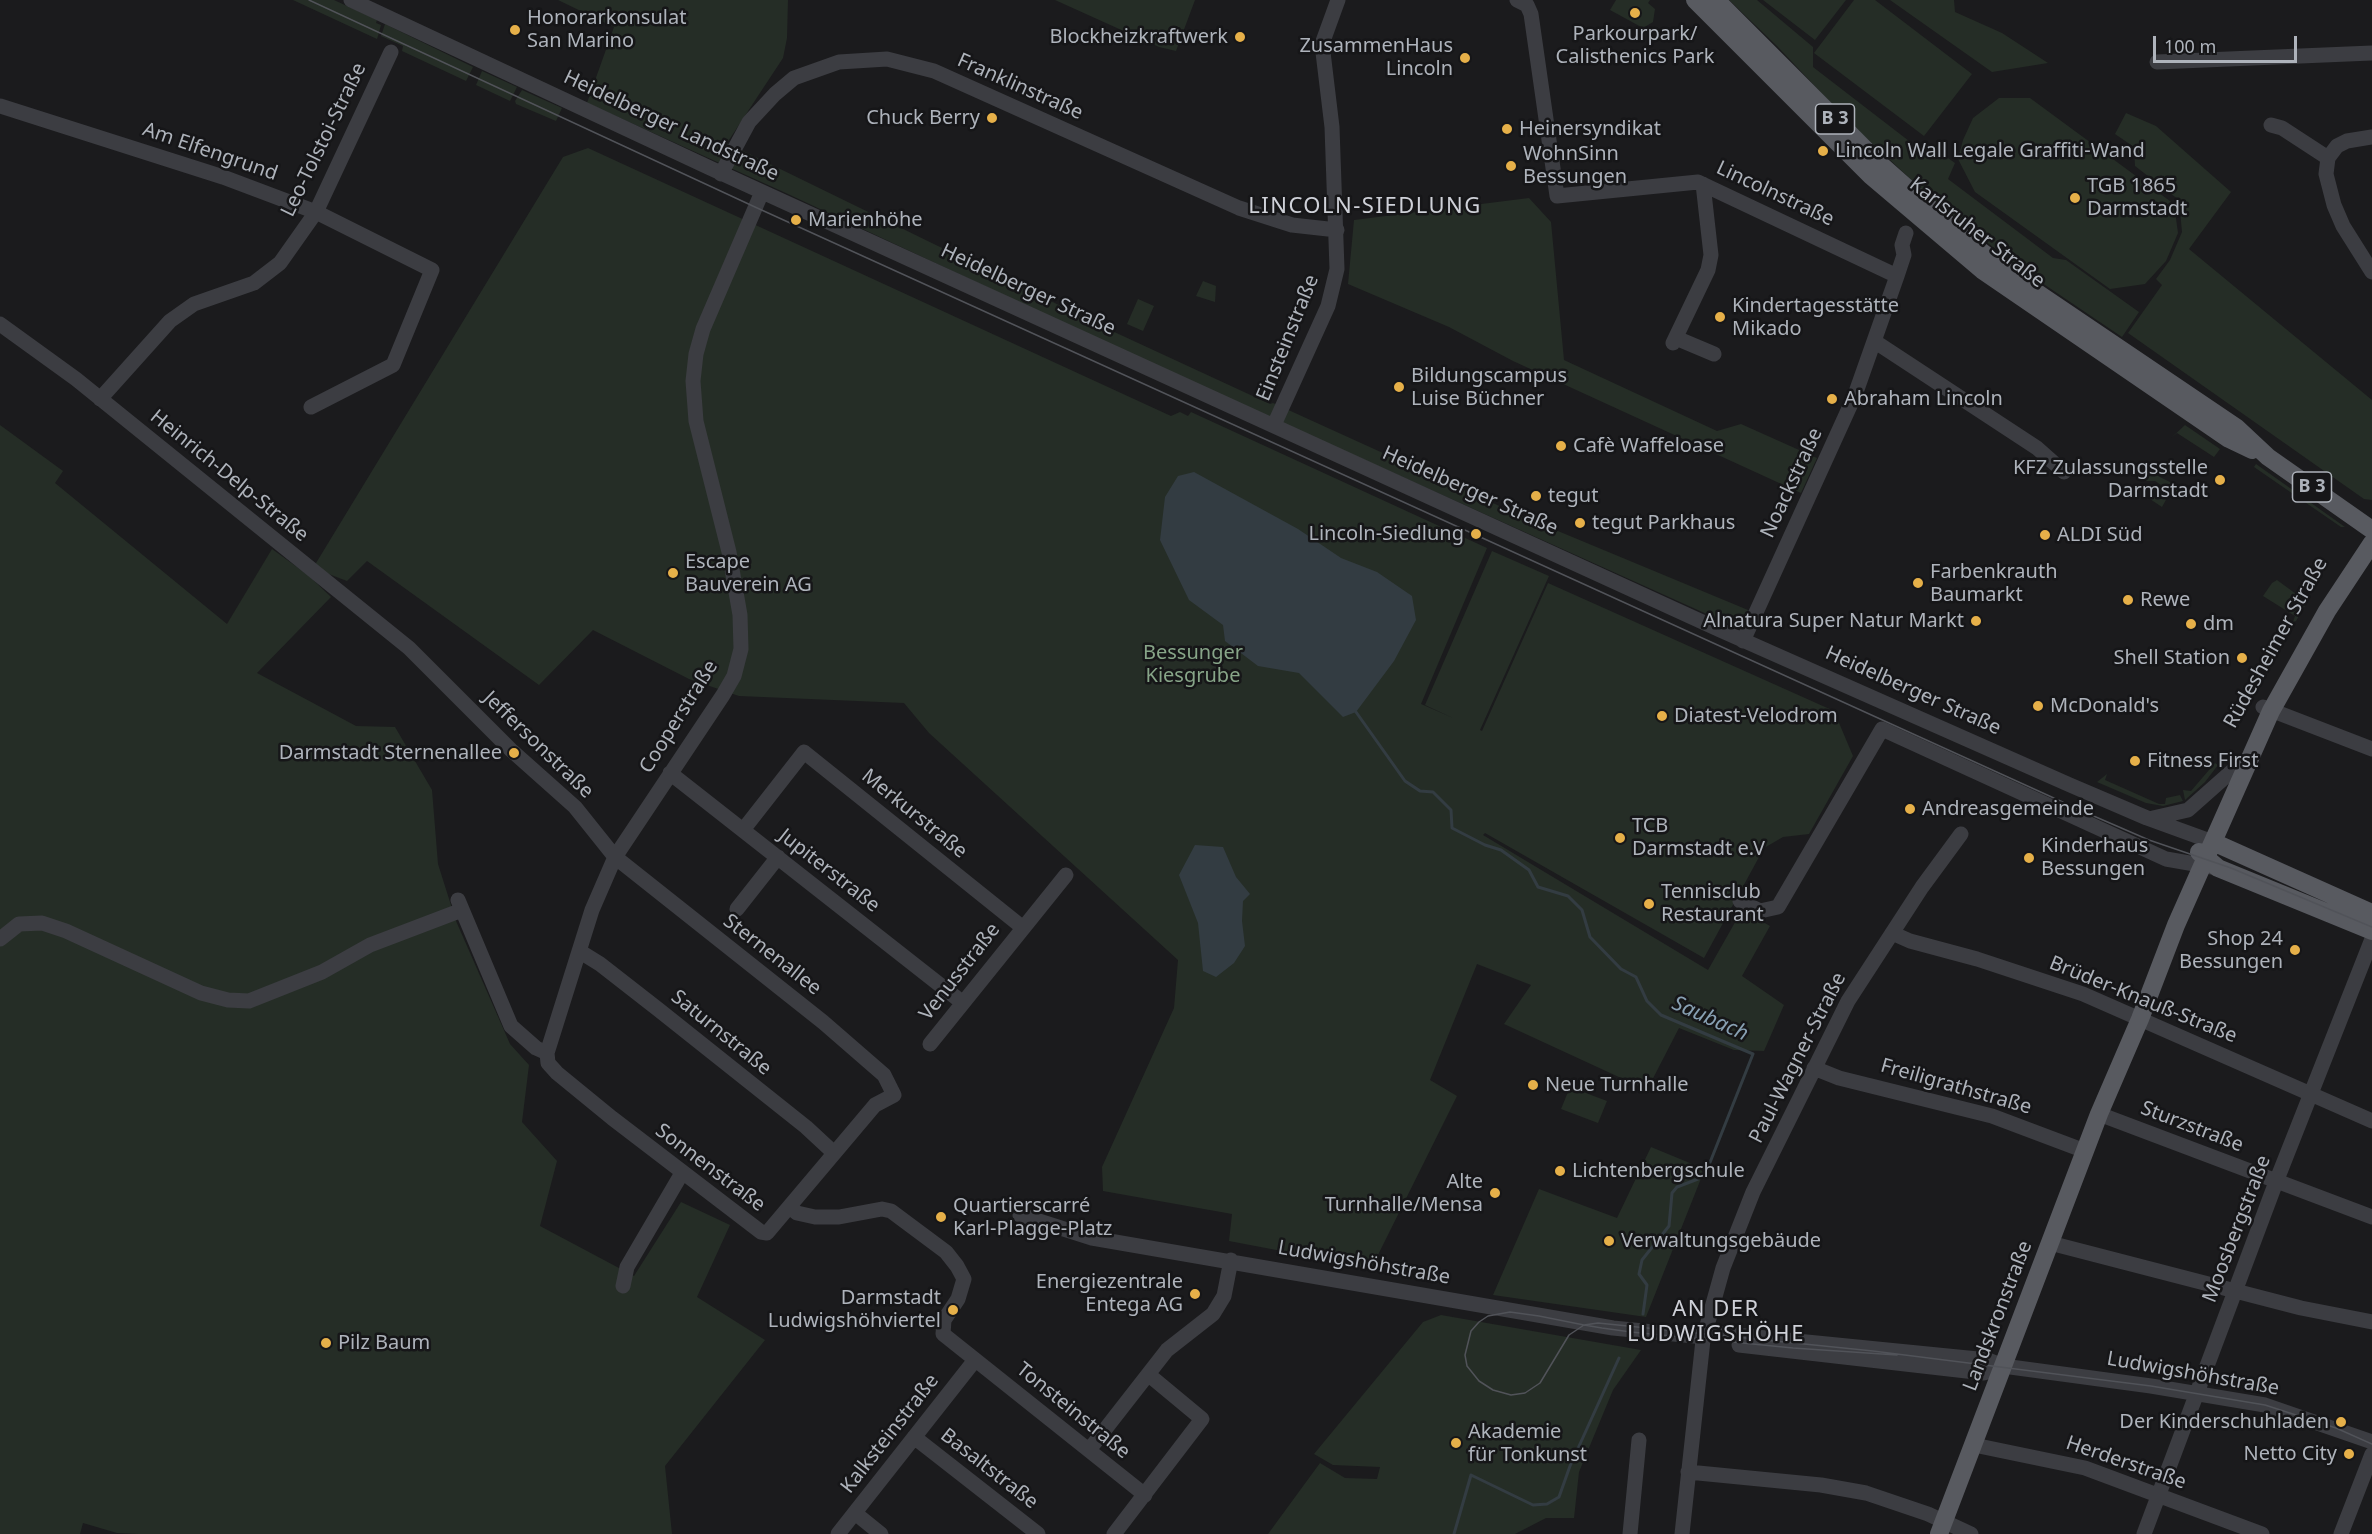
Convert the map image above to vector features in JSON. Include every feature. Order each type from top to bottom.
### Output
[{"type":"main road","name":"Karlsruher Straße","points":[[1695,0],[1871,176],[1982,270],[2229,439],[2268,457]]},
{"type":"main road","name":"Karlsruher Straße","points":[[1716,0],[1881,165],[1959,234],[2018,280],[2237,428],[2268,457],[2372,532]]},
{"type":"main road","name":"Rüdesheimer Straße","points":[[2204,855],[2267,709],[2303,633],[2372,532]]},
{"type":"main road","name":"Rüdesheimer Straße","points":[[2204,855],[2232,771],[2267,709]]},
{"type":"main road","name":"Heidelberger Straße","points":[[2204,855],[2372,913]]},
{"type":"main road","name":"Heidelberger Straße","points":[[2204,855],[2372,931]]},
{"type":"main road","name":"Landskronstraße","points":[[1941,1528],[2099,1114],[2204,855]]},
{"type":"street","name":"Heidelberger Landstraße","points":[[351,0],[778,199]]},
{"type":"street","name":"Einsteinstraße","points":[[1274,425],[1331,297],[1337,269],[1332,127],[1322,44],[1338,0]]},
{"type":"street","name":"Lincolnstraße","points":[[1517,0],[1527,5],[1531,14],[1557,196],[1698,182],[1897,276]]},
{"type":"street","name":"Leo-Tolstoi-Straße","points":[[100,399],[170,321],[194,304],[254,283],[280,263],[316,212],[391,52]]},
{"type":"street","points":[[2157,62],[2372,53]]},
{"type":"street","name":"Franklinstraße","points":[[722,174],[749,122],[775,94],[794,78],[839,62],[887,59],[934,71],[1239,208],[1292,225],[1337,230]]},
{"type":"street","name":"Am Elfengrund","points":[[0,106],[223,177],[316,212],[432,270],[393,365],[310,407]]},
{"type":"street","points":[[2271,125],[2282,128],[2328,158]]},
{"type":"street","points":[[2372,137],[2347,141],[2337,146],[2328,158],[2326,181],[2334,205],[2358,253],[2372,272]]},
{"type":"street","points":[[1704,184],[1711,255],[1708,270],[1674,340],[1714,354]]},
{"type":"street","name":"Cooperstraße","points":[[548,1053],[579,951],[615,857],[723,695],[734,676],[741,649],[740,615],[729,552],[696,421],[693,381],[696,354],[703,329],[762,192]]},
{"type":"street","name":"Heidelberger Straße","points":[[778,199],[1274,425],[1338,457],[1743,640],[2147,818],[2204,855]]},
{"type":"street","name":"Noackstraße","points":[[1743,640],[1842,426],[1904,255],[1902,245],[1906,233]]},
{"type":"street","name":"Heinrich-Delp-Straße","points":[[0,324],[100,399],[428,666]]},
{"type":"street","points":[[1874,341],[2037,447],[2064,472]]},
{"type":"street","name":"Jeffersonstraße","points":[[428,666],[511,750],[575,807],[615,857]]},
{"type":"street","points":[[2267,709],[2372,749]]},
{"type":"street","name":"Heidelberger Straße","points":[[1740,901],[1760,911],[1778,907],[1882,729],[2166,859],[2204,855]]},
{"type":"street","name":"Merkurstraße","points":[[743,830],[804,752],[1022,927]]},
{"type":"street","points":[[2147,818],[2170,816],[2188,810],[2232,771]]},
{"type":"street","name":"Jupiterstraße","points":[[670,773],[963,1003]]},
{"type":"street","name":"Paul-Wagner-Straße","points":[[1682,1534],[1704,1337],[1723,1268],[1753,1192],[1848,1001],[1961,834]]},
{"type":"street","name":"Sternenallee","points":[[615,857],[823,1022],[884,1075],[894,1095]]},
{"type":"street","points":[[737,909],[778,857]]},
{"type":"street","points":[[1022,927],[1066,875]]},
{"type":"street","points":[[0,939],[20,924],[42,923],[66,931],[201,993],[228,1000],[249,1001],[322,972],[370,945],[411,930],[460,905],[511,1026],[536,1048],[548,1053]]},
{"type":"street","name":"Venusstraße","points":[[930,1044],[1022,927]]},
{"type":"street","name":"Brüder-Knauß-Straße","points":[[1892,933],[1910,941],[2035,978],[2137,1017],[2372,1121]]},
{"type":"street","name":"Moosbergstraße","points":[[2144,1534],[2276,1182],[2372,939]]},
{"type":"street","name":"Saturnstraße","points":[[579,951],[600,964],[659,1010],[806,1127],[834,1153]]},
{"type":"street","name":"Sonnenstraße","points":[[548,1053],[548,1063],[557,1072],[682,1173],[761,1232],[772,1230],[875,1105],[894,1095]]},
{"type":"street","name":"Freiligrathstraße","points":[[1814,1068],[1839,1078],[1992,1116],[2085,1151]]},
{"type":"street","name":"Sturzstraße","points":[[2099,1114],[2372,1217]]},
{"type":"street","points":[[623,1286],[627,1267],[682,1173]]},
{"type":"street","name":"Tonsteinstraße","points":[[790,1208],[797,1213],[815,1217],[839,1217],[882,1209],[891,1211],[946,1252],[964,1279],[958,1299],[944,1320],[943,1334],[1145,1495]]},
{"type":"street","name":"Ludwigshöhstraße","points":[[1020,1215],[1092,1238],[1231,1260],[1613,1328],[1704,1337],[1984,1373],[2003,1366],[2265,1405],[2372,1442]]},
{"type":"street","points":[[2050,1243],[2301,1308],[2372,1322]]},
{"type":"street","points":[[1089,1450],[1175,1342],[1213,1314],[1224,1296],[1231,1260]]},
{"type":"street","name":"Kalksteinstraße","points":[[838,1534],[975,1360]]},
{"type":"street","points":[[1114,1534],[1202,1419],[1149,1375]]},
{"type":"street","name":"Basaltstraße","points":[[914,1437],[1038,1534]]},
{"type":"street","points":[[1630,1534],[1640,1440]]},
{"type":"street","name":"Herderstraße","points":[[1974,1445],[2058,1461],[2116,1478],[2262,1534]]},
{"type":"street","points":[[2341,1534],[2372,1454]]},
{"type":"street","points":[[1688,1472],[1821,1485],[1866,1493],[1928,1514],[1941,1528],[1971,1534]]},
{"type":"street","points":[[855,1513],[881,1534]]},
{"type":"green space","points":[[293,0],[334,0],[377,20],[376,23],[381,25],[377,39]]},
{"type":"green space","points":[[558,0],[788,0],[787,38],[783,58],[727,143],[1110,330],[1270,404],[1273,403],[1517,514],[1748,610],[1740,629],[1136,357],[788,194],[587,103],[614,27]]},
{"type":"green space","points":[[1055,0],[1195,0],[1176,51],[1159,47]]},
{"type":"green space","name":"Parkourpark/ Calisthenics Park","points":[[1616,0],[1650,0],[1648,3],[1655,9],[1653,22],[1643,28],[1610,10]]},
{"type":"green space","points":[[1729,0],[1757,0],[1813,47],[1813,67],[1922,151],[1928,144],[1955,163],[1948,179],[2053,258],[2066,260],[2139,312],[2122,337],[2017,266],[1932,199],[1847,120],[1777,46]]},
{"type":"green space","points":[[1763,0],[1846,0],[1815,40]]},
{"type":"green space","points":[[1854,0],[1875,0],[1972,74],[1924,136],[1814,53]]},
{"type":"green space","points":[[1890,0],[1954,0],[1955,12],[2002,33],[2048,63],[1992,72]]},
{"type":"green space","points":[[385,24],[473,67],[466,81],[402,51],[403,46],[381,36]]},
{"type":"green space","points":[[482,71],[517,87],[510,101],[476,85]]},
{"type":"green space","points":[[522,90],[562,108],[556,121],[516,104],[515,101]]},
{"type":"green space","name":"TGB 1865 Darmstadt","points":[[1999,98],[2030,98],[2174,204],[2178,233],[2166,261],[2145,284],[2110,289],[1975,192],[1958,159],[1963,140],[1973,118]]},
{"type":"green space","points":[[2126,113],[2156,126],[2231,192],[2189,249],[2372,400],[2372,500],[2364,499],[2128,333],[2162,285],[2156,279],[2170,260],[2182,232],[2179,200],[2135,166],[2134,147],[2115,134]]},
{"type":"green space","name":"Bessunger Kiesgrube","points":[[588,148],[1171,416],[1180,412],[1188,416],[1191,412],[1487,548],[1421,704],[1453,718],[1425,705],[1492,551],[1549,576],[1480,730],[1482,731],[1548,583],[1834,711],[1853,756],[1809,834],[1783,837],[1764,848],[1704,958],[1485,833],[1483,835],[1708,970],[1742,910],[1770,926],[1742,976],[1784,1005],[1764,1051],[1734,1050],[1679,1028],[1647,1090],[1504,1024],[1531,985],[1477,964],[1430,1080],[1457,1096],[1370,1271],[1350,1264],[1229,1241],[1232,1214],[1103,1191],[1102,1167],[1174,1008],[1178,960],[929,733],[904,703],[739,696],[689,679],[593,630],[539,685],[367,561],[347,581],[313,568],[563,157]]},
{"type":"green space","points":[[1529,198],[1551,222],[1564,360],[1717,431],[1741,424],[1817,458],[1801,493],[1513,361],[1449,327],[1348,284],[1354,220]]},
{"type":"green space","points":[[1203,281],[1216,286],[1215,302],[1196,296]]},
{"type":"green space","points":[[1138,299],[1154,306],[1143,331],[1127,324]]},
{"type":"green space","points":[[0,425],[63,471],[55,483],[227,624],[272,549],[308,575],[331,597],[257,673],[356,726],[395,727],[432,790],[438,864],[456,921],[510,1044],[529,1065],[522,1122],[557,1161],[540,1226],[634,1276],[681,1202],[730,1225],[697,1297],[765,1340],[665,1466],[672,1534],[138,1534],[117,1533],[83,1523],[80,1534],[0,1534]]},
{"type":"green space","points":[[2185,425],[2220,449],[2214,457],[2177,433],[2171,438]]},
{"type":"green space","points":[[2256,464],[2345,527],[2341,527],[2254,467]]},
{"type":"green space","points":[[2154,474],[2180,487],[2175,494],[2155,481],[2143,481],[2147,475]]},
{"type":"green space","points":[[2149,487],[2167,498],[2162,507],[2144,495],[2144,490]]},
{"type":"green space","points":[[2277,580],[2307,602],[2296,621],[2293,622],[2295,616],[2263,596]]},
{"type":"green space","points":[[2215,763],[2218,765],[2205,782],[2185,800],[2183,790],[2191,791]]},
{"type":"green space","points":[[2107,774],[2105,780],[2159,804],[2165,804],[2166,798],[2180,795],[2183,801],[2163,806],[2146,803],[2097,782]]},
{"type":"green space","points":[[1570,1087],[1607,1101],[1598,1123],[1561,1109]]},
{"type":"green space","points":[[1651,1147],[1702,1168],[1702,1176],[1646,1317],[1493,1295],[1539,1189],[1617,1218]]},
{"type":"green space","points":[[1441,1315],[1641,1350],[1613,1390],[1579,1472],[1574,1518],[1546,1518],[1515,1534],[1268,1534],[1320,1463],[1345,1478],[1377,1479],[1380,1467],[1333,1465],[1314,1454],[1423,1322]]},
{"type":"shaded area","points":[[1194,472],[1298,529],[1341,558],[1377,572],[1412,596],[1416,620],[1394,661],[1356,712],[1343,717],[1299,673],[1258,666],[1225,641],[1223,625],[1189,600],[1160,540],[1165,497],[1178,476]]},
{"type":"shaded area","points":[[1195,845],[1223,847],[1236,877],[1250,894],[1243,901],[1242,921],[1245,946],[1234,963],[1216,977],[1203,971],[1198,923],[1179,875]]},
{"type":"waterway","name":"Saubach","points":[[1356,712],[1405,781],[1420,791],[1433,792],[1451,810],[1452,828],[1485,845],[1501,850],[1529,870],[1538,887],[1568,896],[1582,910],[1590,937],[1621,969],[1636,977],[1647,1001],[1661,1015],[1753,1054],[1707,1170],[1698,1179],[1677,1187],[1672,1193],[1669,1226],[1642,1260],[1639,1274],[1647,1285],[1643,1314]]},
{"type":"waterway","name":"Saubach","points":[[1454,1534],[1471,1475],[1533,1505],[1547,1504],[1559,1497],[1570,1466],[1619,1358]]},
{"type":"tram line","points":[[309,0],[755,207],[2089,814],[2149,840],[2231,868],[2372,927]]},
{"type":"tram line","points":[[1897,1355],[1793,1348],[1631,1332],[1602,1328],[1584,1325],[1539,1316],[1510,1312],[1488,1316],[1479,1322],[1471,1331],[1465,1355],[1467,1366],[1479,1381],[1493,1390],[1511,1395],[1525,1393],[1540,1383],[1569,1335],[1584,1325],[1598,1323],[1873,1351],[2151,1386],[2265,1405],[2336,1428],[2372,1444]]},
{"type":"place","name":"Parkourpark/ Calisthenics Park","points":[[1635,13]]},
{"type":"place","name":"Honorarkonsulat San Marino","points":[[515,30]]},
{"type":"place","name":"Blockheizkraftwerk","points":[[1240,37]]},
{"type":"place","name":"ZusammenHaus Lincoln","points":[[1465,58]]},
{"type":"place","name":"Chuck Berry","points":[[992,118]]},
{"type":"place","name":"Heinersyndikat","points":[[1507,129]]},
{"type":"place","name":"Lincoln Wall Legale Graffiti-Wand","points":[[1823,151]]},
{"type":"place","name":"WohnSinn Bessungen","points":[[1511,166]]},
{"type":"place","name":"TGB 1865 Darmstadt","points":[[2075,198]]},
{"type":"place","name":"Marienhöhe","points":[[796,220]]},
{"type":"place","name":"Kindertagesstätte Mikado","points":[[1720,317]]},
{"type":"place","name":"Bildungscampus Luise Büchner","points":[[1399,387]]},
{"type":"place","name":"Abraham Lincoln","points":[[1832,399]]},
{"type":"place","name":"Cafè Waffeloase","points":[[1561,446]]},
{"type":"place","name":"KFZ Zulassungsstelle Darmstadt","points":[[2220,480]]},
{"type":"place","name":"tegut","points":[[1536,496]]},
{"type":"place","name":"tegut Parkhaus","points":[[1580,523]]},
{"type":"place","name":"Lincoln-Siedlung","points":[[1476,534]]},
{"type":"place","name":"ALDI Süd","points":[[2045,535]]},
{"type":"place","name":"Escape Bauverein AG","points":[[673,573]]},
{"type":"place","name":"Farbenkrauth Baumarkt","points":[[1918,583]]},
{"type":"place","name":"Rewe","points":[[2128,600]]},
{"type":"place","name":"Alnatura Super Natur Markt","points":[[1976,621]]},
{"type":"place","name":"dm","points":[[2191,624]]},
{"type":"place","name":"Shell Station","points":[[2242,658]]},
{"type":"place","name":"McDonald's","points":[[2038,706]]},
{"type":"place","name":"Diatest-Velodrom","points":[[1662,716]]},
{"type":"place","name":"Darmstadt Sternenallee","points":[[514,753]]},
{"type":"place","name":"Fitness First","points":[[2135,761]]},
{"type":"place","name":"Andreasgemeinde","points":[[1910,809]]},
{"type":"place","name":"TCB Darmstadt e.V","points":[[1620,838]]},
{"type":"place","name":"Kinderhaus Bessungen","points":[[2029,858]]},
{"type":"place","name":"Tennisclub Restaurant","points":[[1649,904]]},
{"type":"place","name":"Shop 24 Bessungen","points":[[2295,950]]},
{"type":"place","name":"Neue Turnhalle","points":[[1533,1085]]},
{"type":"place","name":"Lichtenbergschule","points":[[1560,1171]]},
{"type":"place","name":"Alte Turnhalle/Mensa","points":[[1495,1193]]},
{"type":"place","name":"Quartierscarré Karl-Plagge-Platz","points":[[941,1217]]},
{"type":"place","name":"Verwaltungsgebäude","points":[[1609,1241]]},
{"type":"place","name":"Energiezentrale Entega AG","points":[[1195,1294]]},
{"type":"place","name":"Darmstadt Ludwigshöhviertel","points":[[953,1310]]},
{"type":"place","name":"Pilz Baum","points":[[326,1343]]},
{"type":"place","name":"Der Kinderschuhladen","points":[[2341,1422]]},
{"type":"place","name":"Akademie für Tonkunst","points":[[1456,1443]]},
{"type":"place","name":"Netto City","points":[[2349,1454]]},
{"type":"district","name":"LINCOLN-SIEDLUNG","points":[[1365,207]]},
{"type":"district","name":"AN DER LUDWIGSHÖHE","points":[[1716,1322]]}]
